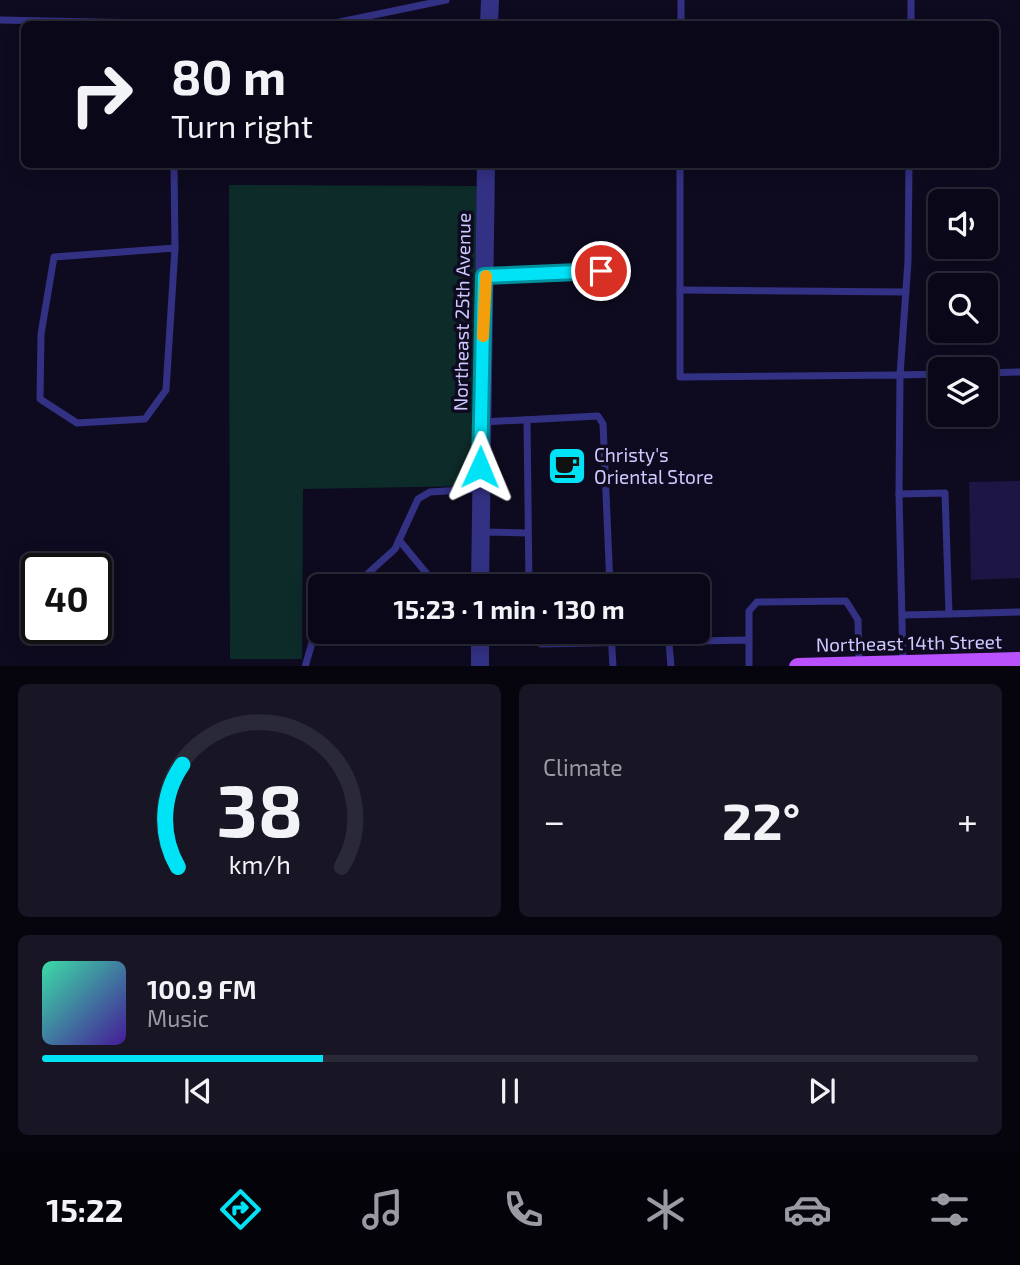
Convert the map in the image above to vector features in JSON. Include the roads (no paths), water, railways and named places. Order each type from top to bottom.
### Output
[{"type":"main road","name":"Northeast 14th Street","points":[[828,666],[1020,661]]},
{"type":"street","points":[[489,21],[490,0]]},
{"type":"street","name":"Northeast 25th Avenue","points":[[480,574],[486,168]]},
{"type":"street","points":[[480,644],[480,666]]},
{"type":"lane","points":[[344,21],[446,0]]},
{"type":"lane","points":[[681,0],[681,21]]},
{"type":"lane","points":[[911,0],[911,21]]},
{"type":"lane","points":[[0,20],[43,21]]},
{"type":"lane","points":[[174,168],[175,248],[166,390],[145,419],[77,423],[40,399],[41,334],[54,257],[175,248]]},
{"type":"lane","points":[[680,168],[680,377],[928,374]]},
{"type":"lane","points":[[903,665],[899,494],[900,375],[906,292],[909,168]]},
{"type":"lane","points":[[484,276],[601,271]]},
{"type":"lane","points":[[680,290],[906,292]]},
{"type":"lane","points":[[998,373],[1020,372]]},
{"type":"lane","points":[[481,422],[598,416],[603,424],[609,574]]},
{"type":"lane","points":[[527,420],[529,574]]},
{"type":"lane","points":[[367,574],[395,549],[418,499],[430,492],[480,489]]},
{"type":"lane","points":[[899,494],[945,493],[949,614]]},
{"type":"lane","points":[[480,532],[528,533]]},
{"type":"lane","points":[[399,540],[427,574]]},
{"type":"lane","points":[[749,666],[750,611],[757,602],[846,601],[853,608],[858,620],[859,665]]},
{"type":"lane","points":[[902,615],[1020,612]]},
{"type":"lane","points":[[710,641],[750,640]]},
{"type":"lane","points":[[305,666],[312,644]]},
{"type":"lane","points":[[612,644],[612,666]]},
{"type":"lane","points":[[669,644],[671,666]]},
{"type":"place","name":"Christy's Oriental Store","points":[[567,466]]}]
